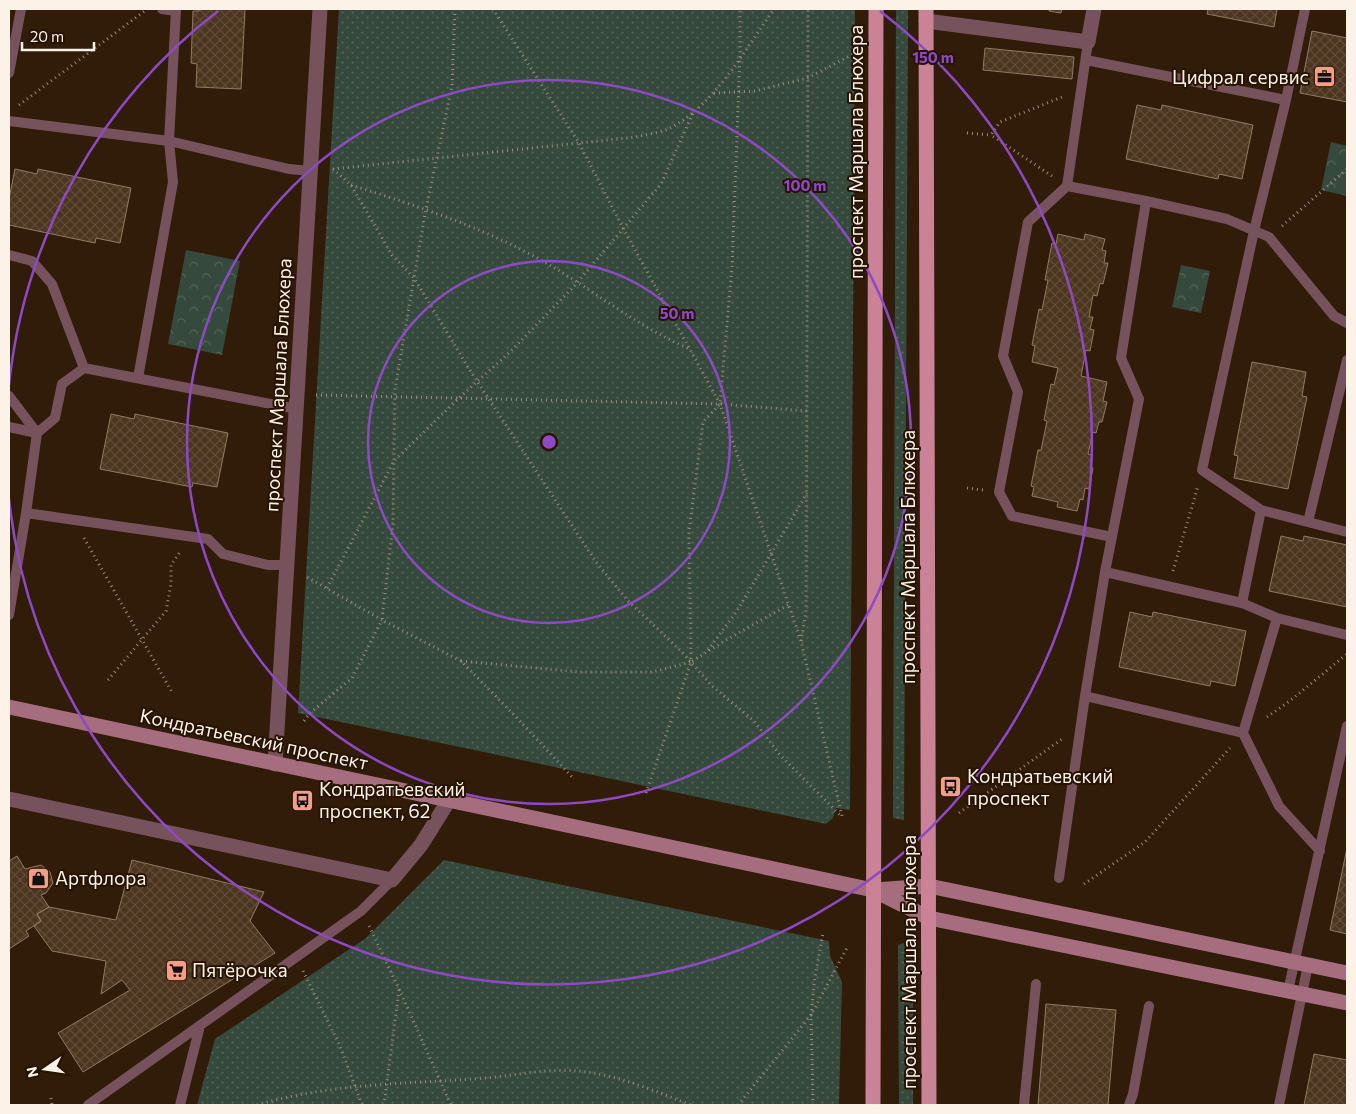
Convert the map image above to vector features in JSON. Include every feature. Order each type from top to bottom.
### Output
[{"type":"main road","name":"проспект Маршала Блюхера","points":[[873,1105],[876,9]]},
{"type":"main road","name":"проспект Маршала Блюхера","points":[[926,15],[929,1105]]},
{"type":"main road","name":"Кондратьевский проспект","points":[[9,707],[873,890],[929,918],[1347,1003]]},
{"type":"main road","name":"Кондратьевский проспект","points":[[873,890],[929,886],[1347,973]]},
{"type":"street","name":"проспект Маршала Блюхера","points":[[275,764],[320,9]]},
{"type":"street","points":[[926,15],[1088,42],[1094,9]]},
{"type":"street","points":[[9,799],[392,880],[421,844],[449,800]]},
{"type":"lane","points":[[9,73],[21,9]]},
{"type":"lane","points":[[138,378],[173,182],[169,141],[176,10],[162,9]]},
{"type":"lane","points":[[1305,9],[1202,470],[1261,510],[1347,532]]},
{"type":"lane","points":[[1088,42],[1066,186],[1028,222],[1003,356],[1018,392],[999,492],[1012,516],[1112,537]]},
{"type":"lane","points":[[1086,60],[1286,100]]},
{"type":"lane","points":[[9,121],[169,141],[289,169],[310,171]]},
{"type":"lane","points":[[1066,186],[1226,219],[1269,237],[1334,316],[1347,324]]},
{"type":"lane","points":[[1059,878],[1105,572],[1139,399],[1121,358],[1146,201]]},
{"type":"lane","points":[[9,255],[32,261],[52,284],[84,368]]},
{"type":"lane","points":[[1308,522],[1347,360]]},
{"type":"lane","points":[[36,433],[55,418],[62,384],[84,368],[297,402]]},
{"type":"lane","points":[[9,396],[36,433],[26,513],[9,615]]},
{"type":"lane","points":[[9,427],[36,433]]},
{"type":"lane","points":[[1242,603],[1261,510]]},
{"type":"lane","points":[[26,513],[208,539],[223,554],[268,565],[287,565]]},
{"type":"lane","points":[[1105,572],[1242,603],[1277,618],[1347,635]]},
{"type":"lane","points":[[1277,618],[1243,733],[1279,806],[1320,851]]},
{"type":"lane","points":[[1085,696],[1243,733]]},
{"type":"lane","points":[[1280,1105],[1295,992],[1302,963],[1320,851],[1347,726]]},
{"type":"lane","points":[[88,1105],[361,911],[392,880]]},
{"type":"lane","points":[[1024,1105],[1036,984]]},
{"type":"lane","points":[[1129,1105],[1133,1094],[1149,1006]]},
{"type":"lane","points":[[180,1105],[200,1026]]},
{"type":"path","points":[[16,108],[147,9]]},
{"type":"path","points":[[304,721],[310,713],[352,678],[382,620],[393,524],[395,389],[426,209],[452,86],[455,9]]},
{"type":"path","points":[[334,169],[351,185],[392,255],[414,278],[478,382],[596,562],[628,601],[691,662],[712,686],[754,721],[780,755],[842,816],[801,642],[720,404],[623,228],[579,143],[494,9]]},
{"type":"path","points":[[646,793],[691,662],[689,531],[704,422],[720,404],[732,266],[739,92],[740,9]]},
{"type":"path","points":[[310,171],[636,137],[671,128],[693,113],[714,93],[774,9]]},
{"type":"path","points":[[801,642],[806,614],[808,9]]},
{"type":"path","points":[[714,93],[755,91],[808,78],[876,42]]},
{"type":"path","points":[[991,135],[1000,122],[1082,90]]},
{"type":"path","points":[[327,588],[394,462],[459,398],[510,352],[577,283],[661,184],[693,113]]},
{"type":"path","points":[[967,133],[991,135],[1066,186]]},
{"type":"path","points":[[1269,237],[1347,169]]},
{"type":"path","points":[[351,185],[426,209],[527,252],[638,322],[690,349]]},
{"type":"path","points":[[297,402],[395,397],[459,398],[720,404],[807,411]]},
{"type":"path","points":[[1168,586],[1202,470]]},
{"type":"path","points":[[706,653],[738,611],[807,492]]},
{"type":"path","points":[[74,520],[173,694]]},
{"type":"path","points":[[108,680],[166,611],[171,584],[171,565],[180,553],[176,534]]},
{"type":"path","points":[[287,565],[382,620],[461,661],[573,778]]},
{"type":"path","points":[[461,661],[580,672],[653,672],[691,662],[788,605]]},
{"type":"path","points":[[1084,884],[1145,842],[1243,733],[1291,700],[1347,654]]},
{"type":"path","points":[[959,814],[1081,725]]},
{"type":"path","points":[[361,911],[399,989],[450,1105]]},
{"type":"path","points":[[813,1105],[811,1015],[814,977],[823,933]]},
{"type":"path","points":[[738,1105],[811,1015],[848,946]]},
{"type":"path","points":[[296,957],[340,1046],[362,1105]]},
{"type":"path","points":[[384,1105],[399,989]]},
{"type":"path","points":[[257,1105],[285,1097],[355,1086],[488,1078],[537,1071],[586,1072],[636,1084],[691,1105]]},
{"type":"path","points":[[51,1098],[52,1105]]},
{"type":"green space","points":[[339,9],[855,9],[850,810],[836,808],[833,818],[826,824],[298,713]]},
{"type":"green space","points":[[896,9],[908,9],[904,820],[893,818]]},
{"type":"green space","points":[[1331,142],[1347,146],[1347,196],[1321,190]]},
{"type":"green space","points":[[186,250],[240,261],[222,355],[168,344]]},
{"type":"green space","points":[[1181,265],[1210,271],[1201,313],[1172,307]]},
{"type":"green space","points":[[444,860],[829,941],[830,956],[842,982],[839,1105],[197,1105],[215,1039],[366,938]]},
{"type":"green space","points":[[909,944],[913,950],[913,1105],[899,1105],[898,945]]},
{"type":"building","points":[[199,9],[245,9],[241,89],[196,87],[197,64],[191,63],[193,11],[199,11]]},
{"type":"building","points":[[1050,9],[1062,9],[1061,13],[1049,11]]},
{"type":"building","points":[[1208,9],[1277,9],[1274,27],[1207,14]]},
{"type":"building","name":"Цифрал сервис","points":[[1312,31],[1347,38],[1347,102],[1300,93]]},
{"type":"building","points":[[985,48],[1074,57],[1072,79],[983,70]]},
{"type":"building","points":[[1137,105],[1161,110],[1162,105],[1253,125],[1242,179],[1219,174],[1218,179],[1126,159]]},
{"type":"building","points":[[15,169],[37,174],[38,169],[131,188],[120,243],[96,238],[95,243],[9,225],[9,199]]},
{"type":"building","points":[[1058,234],[1084,240],[1085,234],[1105,239],[1102,250],[1106,251],[1104,263],[1108,263],[1103,284],[1100,283],[1097,296],[1093,295],[1089,317],[1093,317],[1090,329],[1094,330],[1090,351],[1086,350],[1081,376],[1107,382],[1103,401],[1107,402],[1102,422],[1099,422],[1096,433],[1093,432],[1088,454],[1092,455],[1090,468],[1093,468],[1089,489],[1085,488],[1083,500],[1080,499],[1077,511],[1057,507],[1058,502],[1032,496],[1034,487],[1031,486],[1038,450],[1041,450],[1047,421],[1044,420],[1051,384],[1054,385],[1058,368],[1032,362],[1035,346],[1032,345],[1039,309],[1042,310],[1048,280],[1045,280],[1052,243],[1056,244]]},
{"type":"building","points":[[1252,362],[1306,372],[1302,396],[1307,397],[1288,489],[1234,478],[1238,456],[1234,455]]},
{"type":"building","points":[[111,414],[134,419],[135,414],[228,433],[217,487],[193,483],[192,487],[100,469]]},
{"type":"building","points":[[1281,536],[1303,541],[1304,536],[1347,545],[1347,607],[1269,591]]},
{"type":"building","points":[[1130,612],[1152,617],[1153,612],[1246,631],[1235,686],[1211,681],[1210,686],[1119,667]]},
{"type":"building","points":[[1347,848],[1347,934],[1330,930]]},
{"type":"building","points":[[17,856],[25,869],[41,865],[50,872],[53,883],[46,893],[41,895],[49,907],[37,914],[41,921],[26,931],[29,936],[9,949],[9,861]]},
{"type":"building","name":"Пятёрочка","points":[[132,860],[264,892],[250,921],[275,953],[83,1072],[58,1033],[130,990],[122,980],[101,994],[106,961],[52,951],[34,926],[41,921],[37,914],[49,907],[116,920]]},
{"type":"building","points":[[1046,1004],[1116,1010],[1108,1105],[1038,1105]]},
{"type":"building","points":[[1314,1054],[1347,1060],[1347,1105],[1304,1105]]},
{"type":"place","name":"Цифрал сервис","points":[[1325,77]]},
{"type":"place","name":"Кондратьевский проспект","points":[[951,787]]},
{"type":"place","name":"Кондратьевский проспект, 62","points":[[303,800]]},
{"type":"place","name":"Артфлора","points":[[39,878]]},
{"type":"place","name":"Пятёрочка","points":[[176,970]]}]
